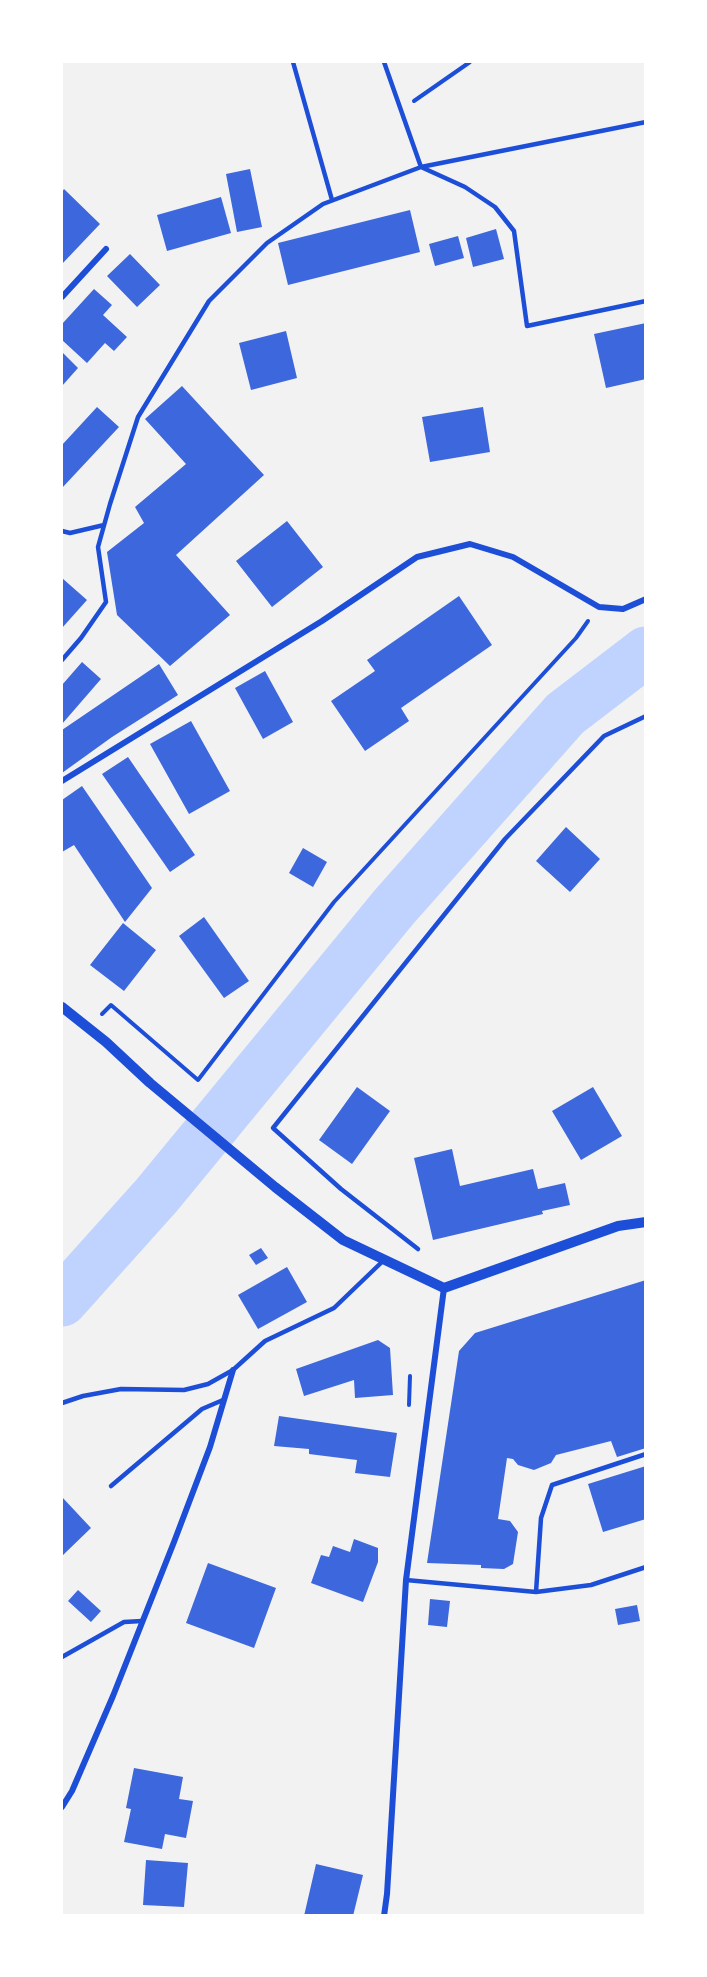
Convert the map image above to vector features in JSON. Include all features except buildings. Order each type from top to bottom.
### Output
[{"type":"street","points":[[62,297],[106,249]]},
{"type":"street","points":[[62,782],[322,621],[417,557],[470,544],[513,557],[599,606],[623,609],[645,599]]},
{"type":"street","points":[[62,1007],[275,1187],[343,1240],[444,1288],[618,1226],[645,1222]]},
{"type":"street","points":[[384,1916],[406,1580],[444,1288]]},
{"type":"street","points":[[62,1807],[72,1791],[142,1621],[210,1447],[233,1370]]},
{"type":"lane","points":[[293,62],[332,200]]},
{"type":"lane","points":[[384,62],[421,167],[465,188],[495,207],[514,231],[527,326],[645,301]]},
{"type":"lane","points":[[62,660],[81,638],[106,602],[98,547],[138,417],[209,301],[267,243],[323,204],[421,167],[645,122]]},
{"type":"lane","points":[[62,531],[70,532],[104,525]]},
{"type":"lane","points":[[418,1249],[341,1189],[273,1128],[505,839],[604,736],[645,716]]},
{"type":"lane","points":[[62,1403],[83,1396],[121,1389],[184,1390],[208,1384],[233,1370],[265,1341],[334,1308],[384,1260]]},
{"type":"lane","points":[[111,1486],[202,1409],[223,1400]]},
{"type":"lane","points":[[536,1592],[541,1518],[552,1485],[645,1454]]},
{"type":"lane","points":[[406,1580],[536,1592],[591,1585],[645,1567]]},
{"type":"lane","points":[[62,1656],[124,1622],[142,1621]]},
{"type":"path","points":[[401,110],[470,62]]},
{"type":"path","points":[[100,1017],[111,1005],[198,1080],[334,902],[576,638],[599,606]]},
{"type":"waterway","points":[[62,1301],[157,1195],[394,907],[565,714],[646,652]]}]
